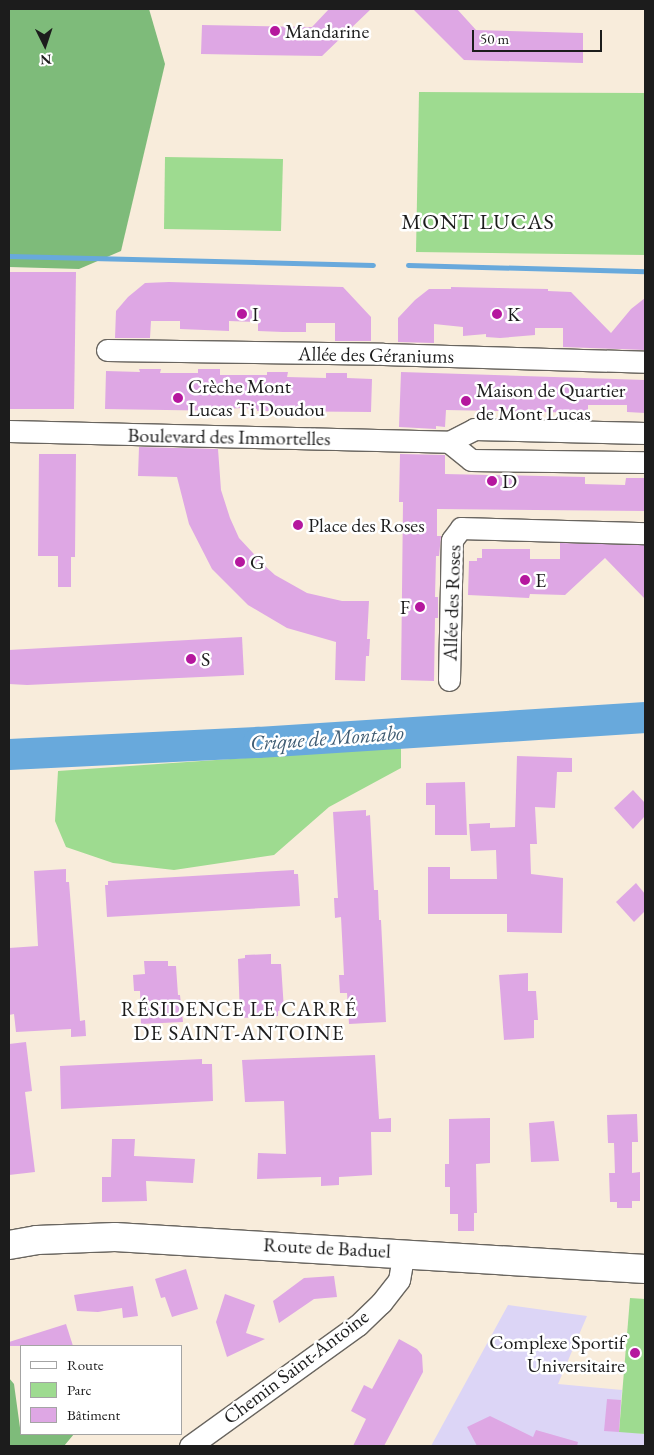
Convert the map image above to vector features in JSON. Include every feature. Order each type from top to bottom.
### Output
[{"type":"main road","name":"Route de Baduel","points":[[9,1245],[37,1240],[115,1237],[404,1252],[645,1269]]},
{"type":"street","name":"Allée des Géraniums","points":[[107,350],[374,354],[645,362]]},
{"type":"street","name":"Boulevard des Immortelles","points":[[9,432],[449,442],[474,429],[645,433]]},
{"type":"street","points":[[449,442],[471,460],[645,462]]},
{"type":"street","name":"Allée des Roses","points":[[449,680],[452,540],[461,528],[645,533]]},
{"type":"street","name":"Chemin Saint-Antoine","points":[[190,1446],[358,1325],[381,1303],[399,1280],[404,1252]]},
{"type":"shaded area","points":[[508,1305],[587,1316],[558,1384],[622,1390],[619,1431],[645,1434],[645,1446],[431,1446]]},
{"type":"green space","points":[[9,9],[149,9],[165,64],[121,251],[79,269],[9,267]]},
{"type":"green space","points":[[419,92],[645,93],[645,255],[416,252]]},
{"type":"green space","points":[[165,157],[283,159],[281,231],[164,229]]},
{"type":"green space","points":[[401,747],[401,768],[329,807],[274,855],[174,870],[113,863],[66,847],[55,821],[58,771]]},
{"type":"green space","name":"Complexe Sportif Universitaire","points":[[630,1298],[645,1299],[645,1434],[619,1432]]},
{"type":"green space","points":[[9,1378],[14,1384],[20,1435],[73,1435],[64,1446],[9,1446]]},
{"type":"building","name":"Mandarine","points":[[329,9],[371,9],[322,56],[201,54],[202,25],[312,27]]},
{"type":"building","points":[[413,9],[457,9],[476,30],[583,33],[583,63],[464,60]]},
{"type":"building","points":[[9,272],[76,272],[74,409],[9,409]]},
{"type":"building","name":"I","points":[[145,283],[343,287],[371,317],[371,341],[335,341],[335,323],[306,323],[306,332],[283,332],[258,331],[258,322],[229,321],[229,331],[180,329],[180,321],[151,321],[150,338],[115,338],[116,311],[128,297]]},
{"type":"building","name":"K","points":[[451,287],[548,289],[548,291],[571,292],[611,333],[631,309],[645,298],[645,350],[563,347],[563,328],[535,328],[535,335],[500,338],[486,337],[486,334],[463,336],[463,327],[434,324],[434,343],[398,342],[398,318],[415,300],[429,289],[451,289]]},
{"type":"building","points":[[139,369],[161,369],[160,373],[198,373],[198,369],[220,369],[220,375],[267,375],[267,372],[288,372],[287,377],[326,378],[326,373],[347,373],[347,378],[372,379],[371,412],[257,411],[257,409],[241,408],[227,409],[227,411],[105,409],[106,371],[140,372]]},
{"type":"building","points":[[401,372],[645,380],[645,413],[627,412],[627,405],[588,405],[588,413],[446,410],[445,427],[436,426],[436,429],[399,427]]},
{"type":"building","name":"G","points":[[139,447],[218,449],[221,490],[230,518],[239,538],[265,566],[275,575],[307,593],[342,601],[369,601],[367,639],[370,639],[369,656],[366,656],[365,681],[335,680],[336,642],[287,628],[248,605],[212,569],[189,524],[177,477],[138,476]]},
{"type":"building","points":[[39,454],[76,454],[75,557],[71,557],[71,587],[58,587],[58,556],[38,556]]},
{"type":"building","points":[[400,454],[445,455],[445,474],[585,477],[585,484],[625,485],[626,478],[645,478],[645,511],[437,509],[437,536],[441,536],[439,556],[436,556],[435,597],[438,597],[438,618],[435,618],[434,681],[401,680],[403,502],[399,502]]},
{"type":"building","name":"E","points":[[560,543],[645,545],[645,599],[605,558],[565,595],[530,594],[529,598],[468,595],[469,561],[477,561],[477,558],[482,558],[482,549],[530,549],[530,559],[560,559]]},
{"type":"building","points":[[242,637],[244,675],[27,685],[9,684],[9,650]]},
{"type":"building","points":[[517,756],[572,758],[572,772],[557,772],[555,808],[535,807],[537,844],[530,844],[531,874],[563,878],[562,933],[507,932],[507,914],[428,914],[428,867],[450,867],[450,879],[497,879],[496,850],[471,851],[469,824],[490,823],[490,828],[515,827]]},
{"type":"building","points":[[465,782],[467,835],[435,835],[435,805],[426,805],[426,783]]},
{"type":"building","points":[[633,790],[645,803],[645,816],[633,829],[614,808]]},
{"type":"building","points":[[366,810],[366,816],[370,815],[374,890],[378,890],[379,920],[381,920],[386,1022],[349,1024],[347,993],[340,993],[339,975],[344,975],[341,917],[335,918],[334,898],[338,898],[333,812]]},
{"type":"building","points":[[66,869],[66,882],[69,882],[80,1021],[85,1020],[86,1036],[71,1037],[71,1029],[16,1032],[14,1014],[9,1015],[9,948],[38,946],[34,871]]},
{"type":"building","points":[[294,870],[294,874],[298,874],[300,906],[107,917],[105,885],[108,885],[108,881]]},
{"type":"building","points":[[636,883],[645,894],[645,911],[634,922],[616,902]]},
{"type":"building","points":[[271,954],[271,964],[281,964],[284,1010],[278,1011],[278,1016],[240,1018],[238,959],[245,958],[245,955]]},
{"type":"building","points":[[144,961],[168,961],[168,966],[176,966],[178,995],[180,995],[183,1022],[141,1024],[140,991],[134,991],[133,975],[145,974]]},
{"type":"building","points":[[528,973],[528,991],[536,991],[538,1020],[534,1020],[534,1038],[504,1040],[499,975]]},
{"type":"building","points":[[26,1042],[32,1091],[25,1092],[35,1172],[9,1175],[9,1044]]},
{"type":"building","points":[[375,1055],[379,1119],[391,1118],[391,1132],[371,1132],[372,1175],[339,1177],[339,1185],[321,1186],[321,1177],[257,1179],[258,1153],[286,1154],[284,1101],[245,1102],[242,1060]]},
{"type":"building","points":[[202,1059],[202,1064],[212,1064],[213,1101],[61,1109],[60,1066]]},
{"type":"building","points":[[637,1114],[638,1142],[632,1142],[632,1173],[640,1172],[640,1201],[632,1201],[632,1208],[617,1208],[617,1202],[610,1202],[609,1173],[615,1173],[614,1143],[608,1143],[607,1115]]},
{"type":"building","points":[[490,1118],[490,1163],[476,1164],[477,1213],[474,1213],[474,1231],[458,1231],[458,1214],[450,1214],[450,1187],[445,1187],[445,1164],[449,1164],[449,1119]]},
{"type":"building","points":[[554,1121],[559,1161],[531,1162],[529,1123]]},
{"type":"building","points":[[112,1139],[135,1139],[134,1156],[195,1159],[193,1183],[146,1181],[147,1201],[102,1202],[102,1177],[111,1177]]},
{"type":"building","points":[[186,1269],[198,1309],[172,1317],[165,1297],[161,1298],[155,1279]]},
{"type":"building","points":[[334,1276],[337,1297],[314,1299],[279,1323],[273,1301],[304,1278]]},
{"type":"building","points":[[133,1286],[138,1316],[123,1318],[122,1308],[98,1312],[77,1311],[74,1295]]},
{"type":"building","points":[[225,1294],[255,1305],[246,1333],[265,1339],[227,1357],[216,1322]]},
{"type":"building","points":[[66,1324],[73,1345],[9,1346],[9,1342]]},
{"type":"building","points":[[399,1339],[417,1349],[422,1355],[423,1372],[384,1446],[353,1446],[366,1419],[351,1411],[364,1385],[372,1389]]},
{"type":"building","points":[[607,1399],[621,1400],[619,1432],[604,1431]]},
{"type":"building","points":[[490,1416],[533,1437],[536,1430],[578,1442],[577,1446],[477,1446],[467,1427]]},
{"type":"waterway","points":[[9,256],[373,265]]},
{"type":"waterway","points":[[408,265],[645,271]]},
{"type":"waterway","name":"Crique de Montabo","points":[[9,754],[258,742],[645,717]]},
{"type":"place","name":"Mandarine","points":[[275,31]]},
{"type":"place","name":"I","points":[[242,314]]},
{"type":"place","name":"K","points":[[497,314]]},
{"type":"place","name":"Crèche Mont Lucas Ti Doudou","points":[[178,398]]},
{"type":"place","name":"Maison de Quartier de Mont Lucas","points":[[466,401]]},
{"type":"place","name":"D","points":[[492,481]]},
{"type":"place","name":"Place des Roses","points":[[298,525]]},
{"type":"place","name":"G","points":[[240,562]]},
{"type":"place","name":"E","points":[[525,580]]},
{"type":"place","name":"F","points":[[420,607]]},
{"type":"place","name":"S","points":[[191,659]]},
{"type":"place","name":"Complexe Sportif Universitaire","points":[[635,1353]]},
{"type":"district","name":"MONT LUCAS","points":[[478,222]]},
{"type":"district","name":"RÉSIDENCE LE CARRÉ DE SAINT-ANTOINE","points":[[239,1021]]}]
